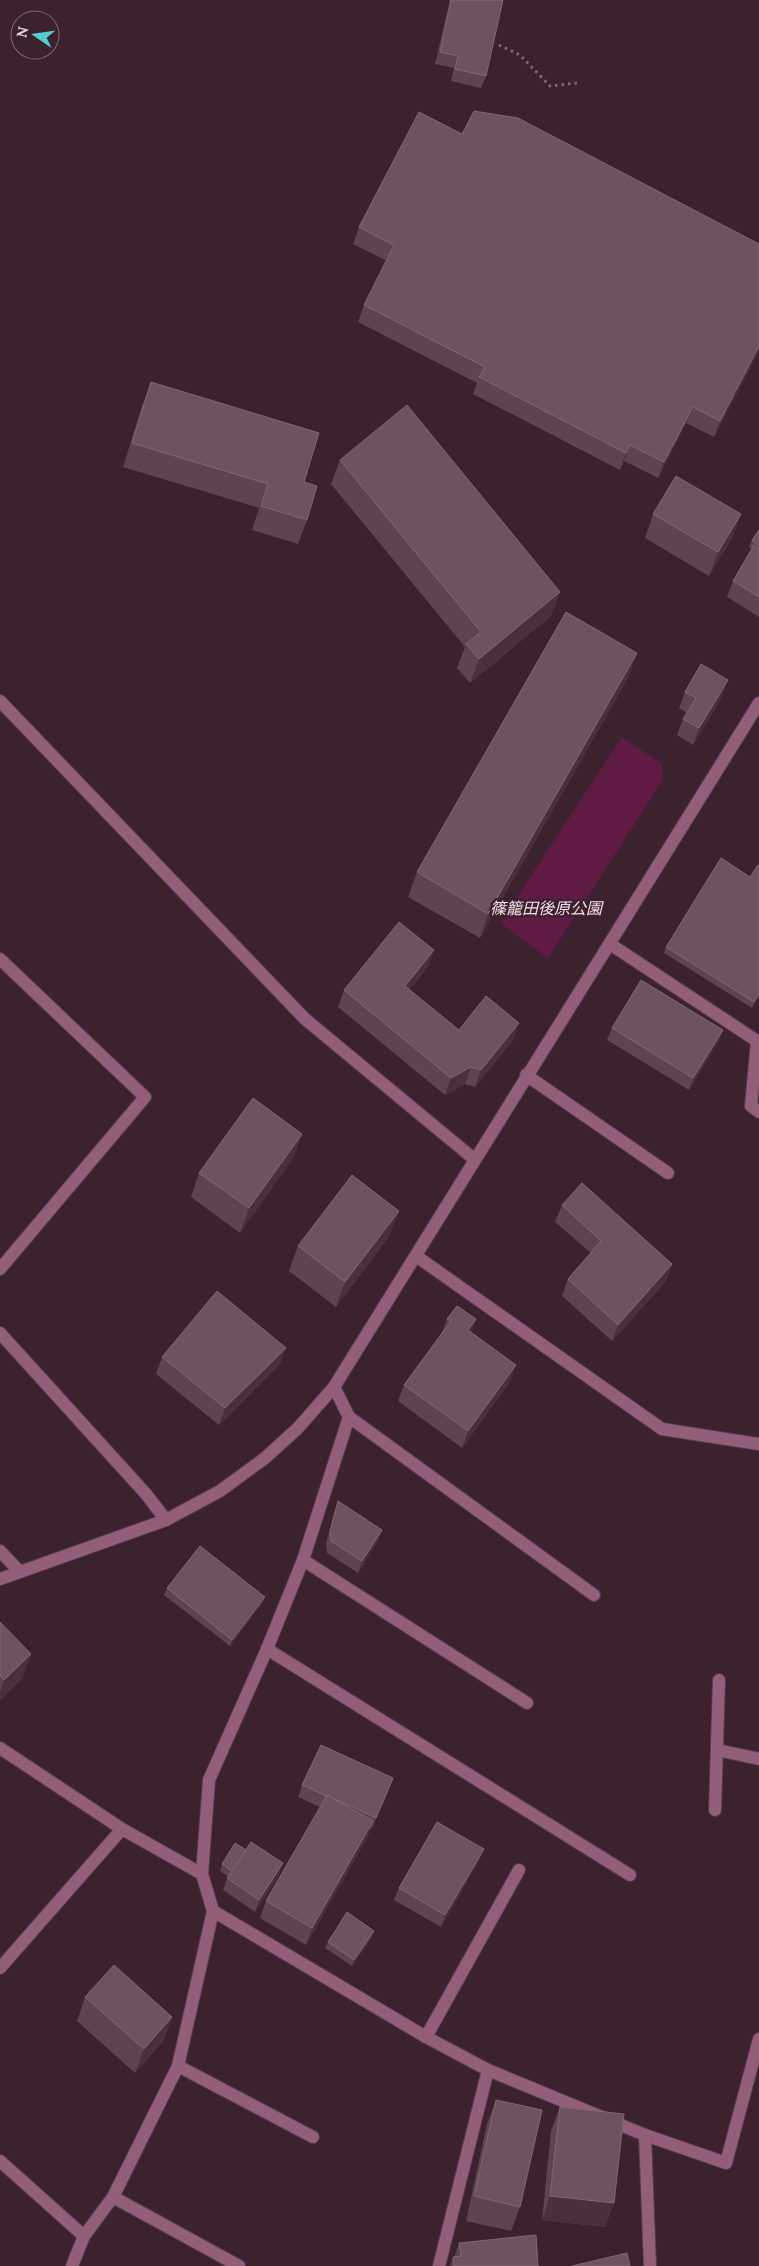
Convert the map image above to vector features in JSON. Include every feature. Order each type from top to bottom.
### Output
[{"type":"street","points":[[0,701],[305,1019],[474,1159]]},
{"type":"street","points":[[0,1579],[166,1520],[220,1490],[265,1458],[298,1428],[334,1387],[526,1075],[610,944],[759,703]]},
{"type":"street","points":[[610,944],[757,1041],[751,1106],[759,1112]]},
{"type":"street","points":[[0,959],[145,1097],[0,1269]]},
{"type":"street","points":[[526,1075],[668,1173]]},
{"type":"street","points":[[416,1256],[662,1429],[759,1444]]},
{"type":"street","points":[[0,1333],[146,1494],[166,1520]]},
{"type":"street","points":[[334,1387],[349,1417],[594,1594]]},
{"type":"street","points":[[72,2266],[84,2236],[113,2197],[178,2066],[213,1911],[202,1874],[209,1780],[267,1649],[303,1560],[349,1417]]},
{"type":"street","points":[[0,1551],[20,1572]]},
{"type":"street","points":[[303,1560],[527,1703]]},
{"type":"street","points":[[267,1649],[630,1875]]},
{"type":"street","points":[[714,1810],[719,1680]]},
{"type":"street","points":[[0,1748],[122,1829],[202,1874]]},
{"type":"street","points":[[717,1750],[759,1759]]},
{"type":"street","points":[[0,1968],[122,1829]]},
{"type":"street","points":[[426,2037],[519,1870]]},
{"type":"street","points":[[213,1911],[426,2037],[488,2070],[645,2136],[726,2163],[759,2039]]},
{"type":"street","points":[[178,2066],[313,2137]]},
{"type":"street","points":[[439,2266],[488,2070]]},
{"type":"street","points":[[645,2136],[650,2266]]},
{"type":"street","points":[[0,2161],[84,2236]]},
{"type":"street","points":[[113,2197],[239,2266]]},
{"type":"path","points":[[499,45],[520,55],[550,86],[578,83]]},
{"type":"green space","name":"篠籠田後原公園","points":[[622,737],[662,764],[663,780],[548,958],[500,923]]},
{"type":"building","points":[[451,0],[503,0],[486,76],[455,69],[458,56],[440,52]]},
{"type":"building","points":[[474,111],[518,118],[759,244],[759,346],[720,421],[693,407],[664,462],[630,445],[626,453],[479,377],[485,367],[364,305],[394,245],[359,227],[419,112],[462,134]]},
{"type":"building","points":[[151,382],[319,433],[304,482],[317,486],[307,520],[261,506],[268,484],[132,443]]},
{"type":"building","points":[[407,405],[560,592],[479,659],[466,644],[481,632],[340,460]]},
{"type":"building","points":[[676,476],[741,514],[718,552],[653,514]]},
{"type":"building","points":[[759,530],[759,546],[752,540]]},
{"type":"building","points":[[754,545],[759,548],[759,597],[733,581]]},
{"type":"building","points":[[566,612],[637,653],[488,914],[417,872]]},
{"type":"building","points":[[701,664],[728,680],[699,728],[683,719],[696,698],[685,692]]},
{"type":"building","points":[[721,858],[750,877],[759,866],[759,994],[754,1002],[666,947]]},
{"type":"building","points":[[399,922],[434,950],[405,986],[459,1030],[486,996],[519,1023],[481,1070],[471,1067],[451,1078],[344,990]]},
{"type":"building","points":[[641,980],[723,1030],[693,1078],[612,1028]]},
{"type":"building","points":[[253,1098],[302,1134],[249,1208],[199,1173]]},
{"type":"building","points":[[352,1175],[399,1211],[345,1282],[298,1246]]},
{"type":"building","points":[[582,1183],[672,1264],[618,1325],[568,1279],[601,1241],[562,1205]]},
{"type":"building","points":[[217,1291],[286,1348],[225,1408],[162,1357]]},
{"type":"building","points":[[457,1306],[476,1319],[468,1330],[516,1365],[468,1431],[404,1385],[451,1321],[447,1319]]},
{"type":"building","points":[[338,1501],[382,1530],[362,1561],[331,1541],[330,1532]]},
{"type":"building","points":[[200,1546],[265,1597],[232,1640],[167,1588]]},
{"type":"building","points":[[0,1622],[31,1654],[4,1680],[0,1675]]},
{"type":"building","points":[[321,1745],[393,1778],[376,1818],[302,1785]]},
{"type":"building","points":[[327,1795],[373,1821],[312,1928],[266,1901]]},
{"type":"building","points":[[437,1822],[484,1849],[445,1915],[399,1888]]},
{"type":"building","points":[[251,1842],[283,1863],[259,1900],[227,1878]]},
{"type":"building","points":[[235,1843],[246,1850],[232,1871],[222,1864]]},
{"type":"building","points":[[347,1912],[374,1931],[354,1960],[328,1942]]},
{"type":"building","points":[[114,1965],[172,2017],[144,2049],[85,1997]]},
{"type":"building","points":[[496,2100],[542,2110],[520,2207],[474,2196]]},
{"type":"building","points":[[560,2107],[624,2114],[614,2203],[550,2196]]},
{"type":"building","points":[[536,2235],[538,2266],[454,2266],[453,2257],[461,2256],[459,2243]]},
{"type":"building","points":[[627,2253],[630,2266],[572,2266]]}]
